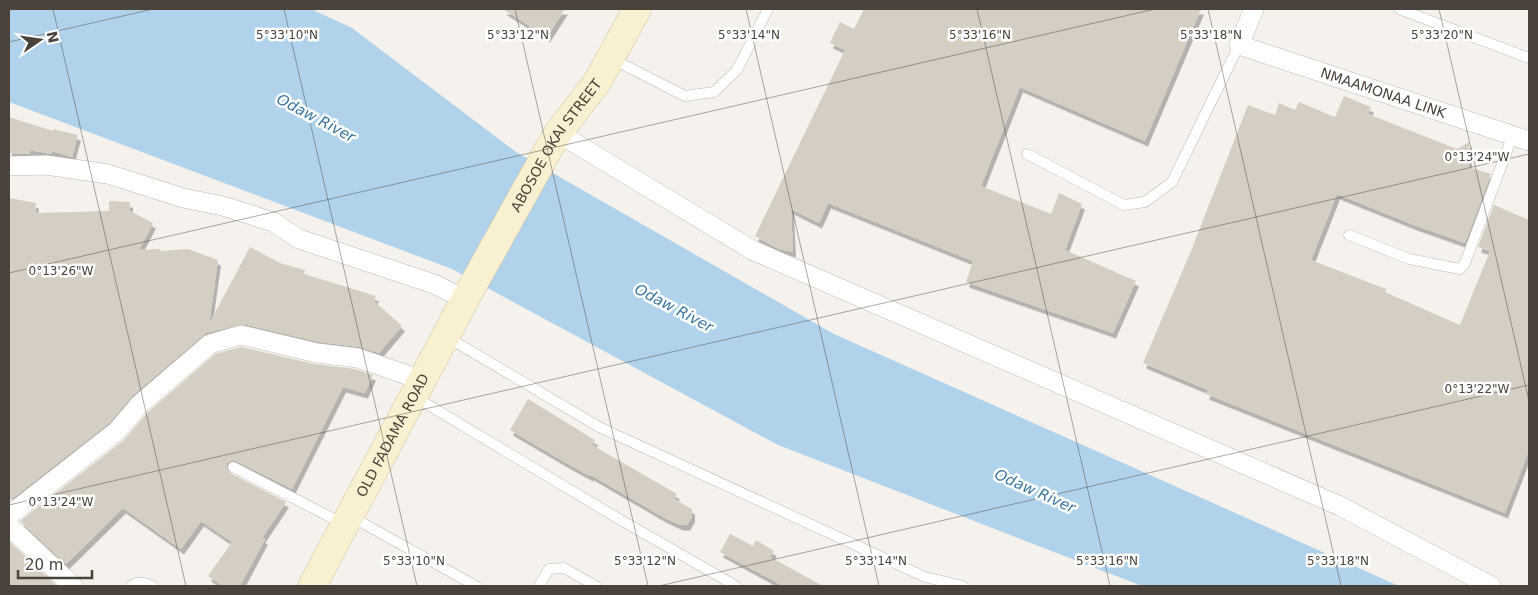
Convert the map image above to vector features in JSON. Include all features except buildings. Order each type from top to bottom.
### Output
[{"type":"street","name":"ABOSOE OKAI STREET","points":[[470,291],[555,139],[598,81],[638,9]]},
{"type":"street","points":[[1239,45],[1254,9]]},
{"type":"street","name":"NMAAMONAA LINK","points":[[1239,45],[1521,138]]},
{"type":"street","points":[[555,139],[752,250],[1340,506],[1491,586]]},
{"type":"street","points":[[9,166],[46,165],[108,174],[184,198],[223,206],[273,222],[299,239],[434,284],[470,291]]},
{"type":"street","name":"OLD FADAMA ROAD","points":[[312,586],[470,291]]},
{"type":"street","points":[[9,518],[11,514],[116,431],[140,404],[210,344],[241,335],[317,353],[358,358],[410,376],[418,389]]},
{"type":"street","points":[[9,526],[73,586]]},
{"type":"lane","points":[[610,58],[685,96],[714,92],[737,70],[768,9]]},
{"type":"lane","points":[[1399,9],[1529,58]]},
{"type":"lane","points":[[1027,154],[1124,205],[1145,202],[1172,182],[1239,45]]},
{"type":"lane","points":[[1349,235],[1409,258],[1460,269],[1465,263],[1521,138]]},
{"type":"lane","points":[[446,336],[599,427],[926,577],[963,586]]},
{"type":"lane","points":[[418,389],[620,520],[736,586]]},
{"type":"lane","points":[[233,467],[347,520],[476,586]]},
{"type":"lane","points":[[539,586],[549,569],[564,568],[596,586]]},
{"type":"lane","points":[[131,586],[142,582],[153,586]]},
{"type":"water","name":"Odaw River","points":[[9,9],[311,9],[352,28],[516,152],[834,334],[1399,586],[1142,586],[778,445],[452,269],[9,102]]}]
